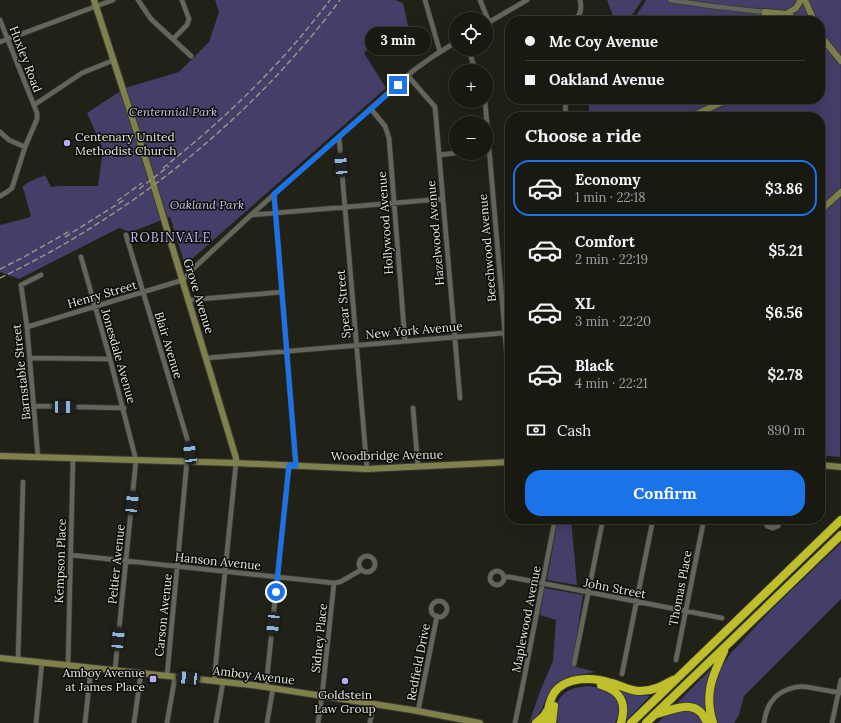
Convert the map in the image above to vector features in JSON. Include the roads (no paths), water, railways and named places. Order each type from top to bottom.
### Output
[{"type":"highway","points":[[631,723],[841,520]]},
{"type":"highway","points":[[646,723],[841,535]]},
{"type":"highway","points":[[713,723],[709,707],[709,690],[714,674],[726,647]]},
{"type":"highway","points":[[536,723],[544,716],[554,694],[568,682],[578,680],[600,680],[638,691],[659,687],[680,676]]},
{"type":"highway","points":[[554,720],[554,705],[558,696],[564,691],[575,685],[599,684],[610,688],[621,698],[624,712],[621,723]]},
{"type":"highway","points":[[546,723],[549,707]]},
{"type":"highway","points":[[655,714],[678,707],[691,707],[701,713],[707,723]]},
{"type":"street","points":[[0,42],[96,3],[113,0]]},
{"type":"street","points":[[138,0],[146,14],[191,56]]},
{"type":"street","points":[[173,39],[187,25],[189,19],[182,0]]},
{"type":"street","points":[[425,0],[440,52]]},
{"type":"street","points":[[480,0],[484,12]]},
{"type":"street","points":[[493,20],[528,0]]},
{"type":"street","points":[[579,16],[582,10],[580,0]]},
{"type":"street","points":[[670,0],[786,14],[790,16]]},
{"type":"street","points":[[786,14],[796,8],[801,0]]},
{"type":"street","points":[[805,0],[812,16]]},
{"type":"street","name":"Grove Avenue","points":[[96,3],[207,358],[236,458],[236,463]]},
{"type":"street","name":"Huxley Road","points":[[0,20],[34,105],[38,119],[25,147],[12,188],[0,196]]},
{"type":"street","points":[[825,41],[841,61]]},
{"type":"street","points":[[183,280],[196,266],[274,194],[414,70],[449,46]]},
{"type":"street","points":[[34,105],[82,73],[114,60]]},
{"type":"street","name":"Hazelwood Avenue","points":[[408,76],[435,107],[460,398]]},
{"type":"street","points":[[701,112],[718,104]]},
{"type":"street","name":"Hollywood Avenue","points":[[370,109],[382,122],[388,132],[404,341]]},
{"type":"street","points":[[0,132],[9,140],[25,147]]},
{"type":"street","name":"Spear Street","points":[[339,137],[367,469]]},
{"type":"street","points":[[439,154],[449,153]]},
{"type":"street","name":"Beechwood Avenue","points":[[488,160],[505,339]]},
{"type":"street","points":[[825,206],[841,192]]},
{"type":"street","points":[[274,194],[296,466]]},
{"type":"street","points":[[251,215],[442,199]]},
{"type":"street","name":"Blair Avenue","points":[[126,235],[189,445],[189,462]]},
{"type":"street","name":"Jonesdale Avenue","points":[[81,257],[124,408],[136,460]]},
{"type":"street","name":"Barnstable Street","points":[[38,457],[27,327],[21,285],[41,275]]},
{"type":"street","name":"Henry Street","points":[[27,327],[183,280]]},
{"type":"street","points":[[189,300],[282,292]]},
{"type":"street","name":"New York Avenue","points":[[207,358],[504,333]]},
{"type":"street","points":[[30,358],[110,358]]},
{"type":"street","points":[[34,406],[124,408]]},
{"type":"street","points":[[413,408],[418,467]]},
{"type":"street","name":"Woodbridge Avenue","points":[[0,456],[236,463],[367,469],[505,462]]},
{"type":"street","name":"Kempson Place","points":[[68,665],[73,458]]},
{"type":"street","name":"Peltier Avenue","points":[[115,670],[136,460]]},
{"type":"street","name":"Carson Avenue","points":[[167,676],[189,462]]},
{"type":"street","points":[[214,681],[236,463]]},
{"type":"street","points":[[267,723],[278,577],[289,465]]},
{"type":"street","points":[[825,465],[841,467]]},
{"type":"street","points":[[18,660],[23,482]]},
{"type":"street","name":"Maplewood Avenue","points":[[515,723],[554,524]]},
{"type":"street","points":[[574,664],[602,524]]},
{"type":"street","points":[[622,674],[652,524]]},
{"type":"street","name":"Thomas Place","points":[[676,660],[703,524]]},
{"type":"street","points":[[766,524],[767,526],[772,528],[778,526],[779,524]]},
{"type":"street","name":"Hanson Avenue","points":[[70,555],[334,583],[340,582],[361,570]]},
{"type":"street","name":"John Street","points":[[504,577],[510,576],[543,584],[722,618]]},
{"type":"street","name":"Sidney Place","points":[[318,723],[334,583]]},
{"type":"street","name":"Redfield Drive","points":[[418,711],[437,616]]},
{"type":"street","name":"Amboy Avenue","points":[[0,658],[270,688],[418,711],[480,723]]},
{"type":"street","points":[[36,723],[42,662]]},
{"type":"street","points":[[86,723],[91,668]]},
{"type":"street","points":[[134,723],[141,673]]},
{"type":"street","points":[[167,723],[175,677]]},
{"type":"street","points":[[832,723],[840,693],[841,680]]},
{"type":"street","points":[[216,723],[224,682]]},
{"type":"street","points":[[764,723],[772,701],[782,693],[791,689],[802,686],[840,693]]},
{"type":"street","points":[[370,723],[373,704]]},
{"type":"railway","points":[[163,168],[252,90],[312,24],[330,0]]},
{"type":"railway","points":[[0,278],[49,253],[97,224],[143,193],[187,159],[229,123],[268,84],[306,43],[340,0]]},
{"type":"railway","points":[[139,189],[169,166]]},
{"type":"railway","points":[[117,201],[142,183]]},
{"type":"railway","points":[[65,237],[124,200]]},
{"type":"railway","points":[[0,269],[68,232]]},
{"type":"place","name":"Centenary United Methodist Church","points":[[67,143]]},
{"type":"place","name":"Amboy Avenue at James Place","points":[[153,679]]},
{"type":"place","name":"Goldstein Law Group","points":[[345,681]]},
{"type":"district","name":"ROBINVALE","points":[[171,237]]},
{"type":"park label","name":"Centennial Park","points":[[173,111]]},
{"type":"park label","name":"Oakland Park","points":[[207,204]]}]
